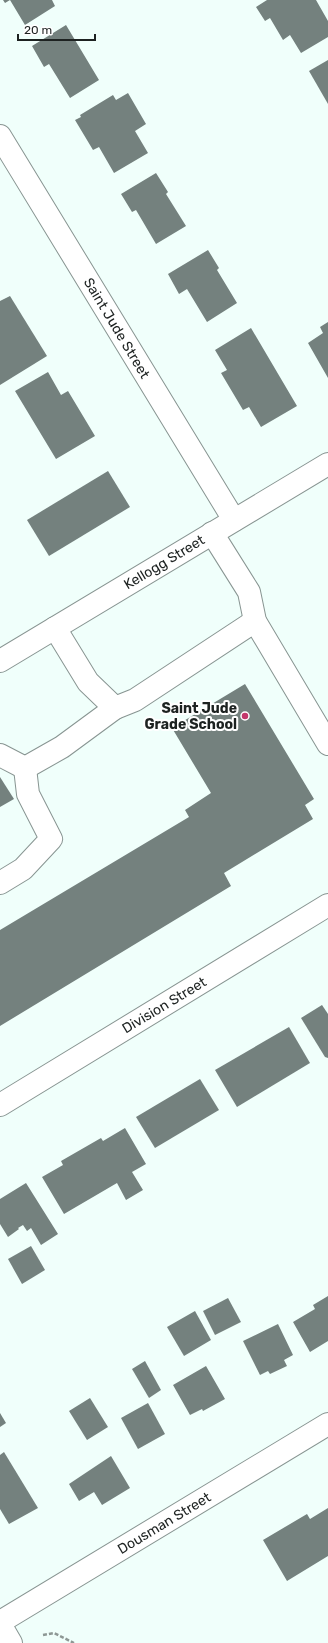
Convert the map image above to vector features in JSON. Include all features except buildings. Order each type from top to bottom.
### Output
[{"type":"street","name":"Saint Jude Street","points":[[0,136],[234,520]]},
{"type":"street","name":"Kellogg Street","points":[[0,661],[328,464]]},
{"type":"street","points":[[212,533],[249,592],[255,621],[328,744]]},
{"type":"street","points":[[25,768],[62,747],[115,708],[135,700],[255,621]]},
{"type":"street","points":[[55,628],[88,682],[115,708]]},
{"type":"street","points":[[0,755],[25,768]]},
{"type":"street","points":[[0,883],[23,869],[51,839],[28,794],[25,768]]},
{"type":"street","name":"Division Street","points":[[0,1105],[328,905]]},
{"type":"street","name":"Dousman Street","points":[[0,1623],[328,1424]]},
{"type":"street","points":[[0,1623],[11,1643]]},
{"type":"path","points":[[43,1635],[54,1633],[74,1643]]},
{"type":"place","name":"Saint Jude Grade School","points":[[245,716]]}]
